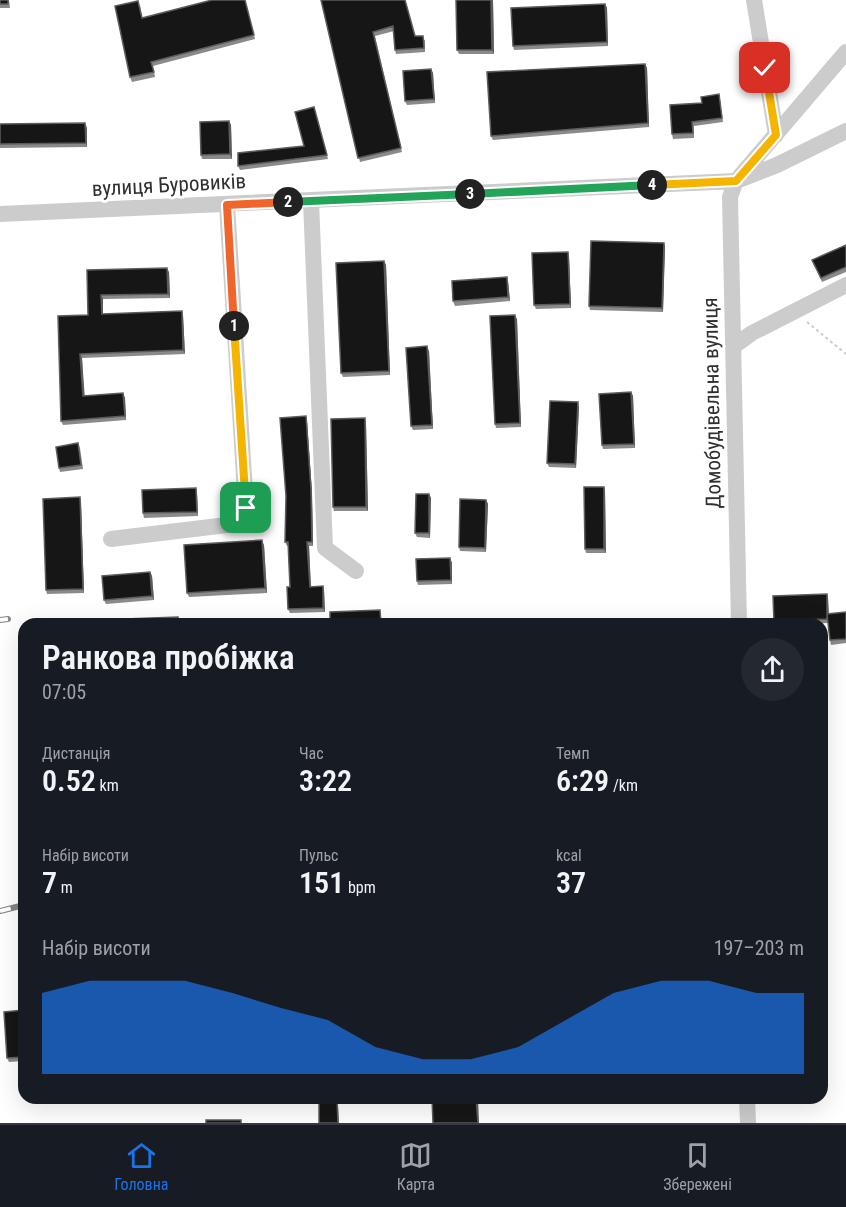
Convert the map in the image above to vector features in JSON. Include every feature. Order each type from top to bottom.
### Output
[{"type":"street","points":[[754,0],[776,135]]},
{"type":"street","points":[[736,181],[846,52]]},
{"type":"street","name":"вулиця Буровиків","points":[[0,214],[736,181],[777,165],[846,131]]},
{"type":"street","name":"Домобудівельна вулиця","points":[[736,181],[730,197],[729,219],[734,346],[739,618]]},
{"type":"street","points":[[311,201],[325,548],[356,571]]},
{"type":"street","points":[[111,538],[227,525],[246,508],[227,205]]},
{"type":"street","points":[[734,346],[752,333],[846,285]]},
{"type":"street","points":[[747,1104],[748,1123]]},
{"type":"path","points":[[805,321],[823,332],[846,354]]},
{"type":"building","points":[[0,0],[8,0],[8,4],[0,4]]},
{"type":"building","points":[[212,0],[245,0],[254,35],[151,62],[154,72],[130,77],[115,6],[138,1],[142,18]]},
{"type":"building","points":[[321,0],[405,0],[415,36],[423,36],[424,48],[395,50],[393,26],[373,32],[401,148],[358,158]]},
{"type":"building","points":[[456,0],[491,0],[492,50],[457,50]]},
{"type":"building","points":[[605,4],[607,42],[513,46],[511,8]]},
{"type":"building","points":[[645,64],[648,123],[491,136],[487,72]]},
{"type":"building","points":[[431,69],[434,99],[405,101],[403,71]]},
{"type":"building","points":[[719,94],[722,118],[692,122],[693,133],[672,134],[670,105],[702,103],[701,97]]},
{"type":"building","points":[[314,107],[327,155],[238,166],[238,153],[304,146],[295,112]]},
{"type":"building","points":[[229,121],[230,154],[201,155],[200,122]]},
{"type":"building","points":[[85,123],[86,143],[0,144],[0,124]]},
{"type":"building","points":[[591,241],[664,243],[662,308],[589,306]]},
{"type":"building","points":[[846,245],[846,267],[821,278],[812,260]]},
{"type":"building","points":[[568,252],[570,304],[534,305],[532,253]]},
{"type":"building","points":[[384,261],[389,371],[341,373],[336,263]]},
{"type":"building","points":[[167,268],[168,294],[101,295],[102,314],[182,311],[183,350],[80,354],[83,396],[123,393],[125,416],[61,421],[58,316],[88,315],[87,270]]},
{"type":"building","points":[[507,277],[508,297],[453,301],[452,281]]},
{"type":"building","points":[[515,315],[520,423],[495,424],[490,316]]},
{"type":"building","points":[[427,346],[432,425],[411,426],[406,348]]},
{"type":"building","points":[[631,392],[634,444],[602,445],[599,394]]},
{"type":"building","points":[[550,401],[578,402],[575,464],[547,463]]},
{"type":"building","points":[[306,416],[311,489],[312,542],[307,542],[310,587],[323,586],[323,608],[288,609],[287,587],[290,587],[288,542],[285,542],[286,496],[280,418]]},
{"type":"building","points":[[365,418],[366,507],[333,507],[331,419]]},
{"type":"building","points":[[78,443],[81,465],[59,468],[56,447]]},
{"type":"building","points":[[584,487],[604,487],[604,549],[585,549]]},
{"type":"building","points":[[196,488],[197,512],[143,513],[142,490]]},
{"type":"building","points":[[416,494],[429,494],[429,533],[415,533]]},
{"type":"building","points":[[80,497],[83,589],[46,590],[43,499]]},
{"type":"building","points":[[460,499],[486,500],[485,548],[459,547]]},
{"type":"building","points":[[262,540],[265,588],[187,593],[184,545]]},
{"type":"building","points":[[450,558],[451,580],[417,581],[416,559]]},
{"type":"building","points":[[150,572],[152,596],[104,600],[102,576]]},
{"type":"building","points":[[827,594],[827,618],[774,618],[773,596]]},
{"type":"building","points":[[380,610],[381,618],[330,618],[330,612]]},
{"type":"building","points":[[846,612],[846,639],[830,640],[827,614]]},
{"type":"building","points":[[18,1011],[18,1057],[7,1058],[4,1012]]},
{"type":"building","points":[[319,1104],[337,1104],[338,1123],[319,1123]]},
{"type":"building","points":[[432,1104],[476,1104],[478,1123],[433,1123]]},
{"type":"building","points":[[206,1120],[241,1120],[241,1123],[206,1123]]},
{"type":"railway","points":[[0,620],[8,619]]},
{"type":"railway","points":[[0,911],[18,906]]},
{"type":"route","points":[[246,508],[227,205],[736,181],[776,135],[765,68]]}]
